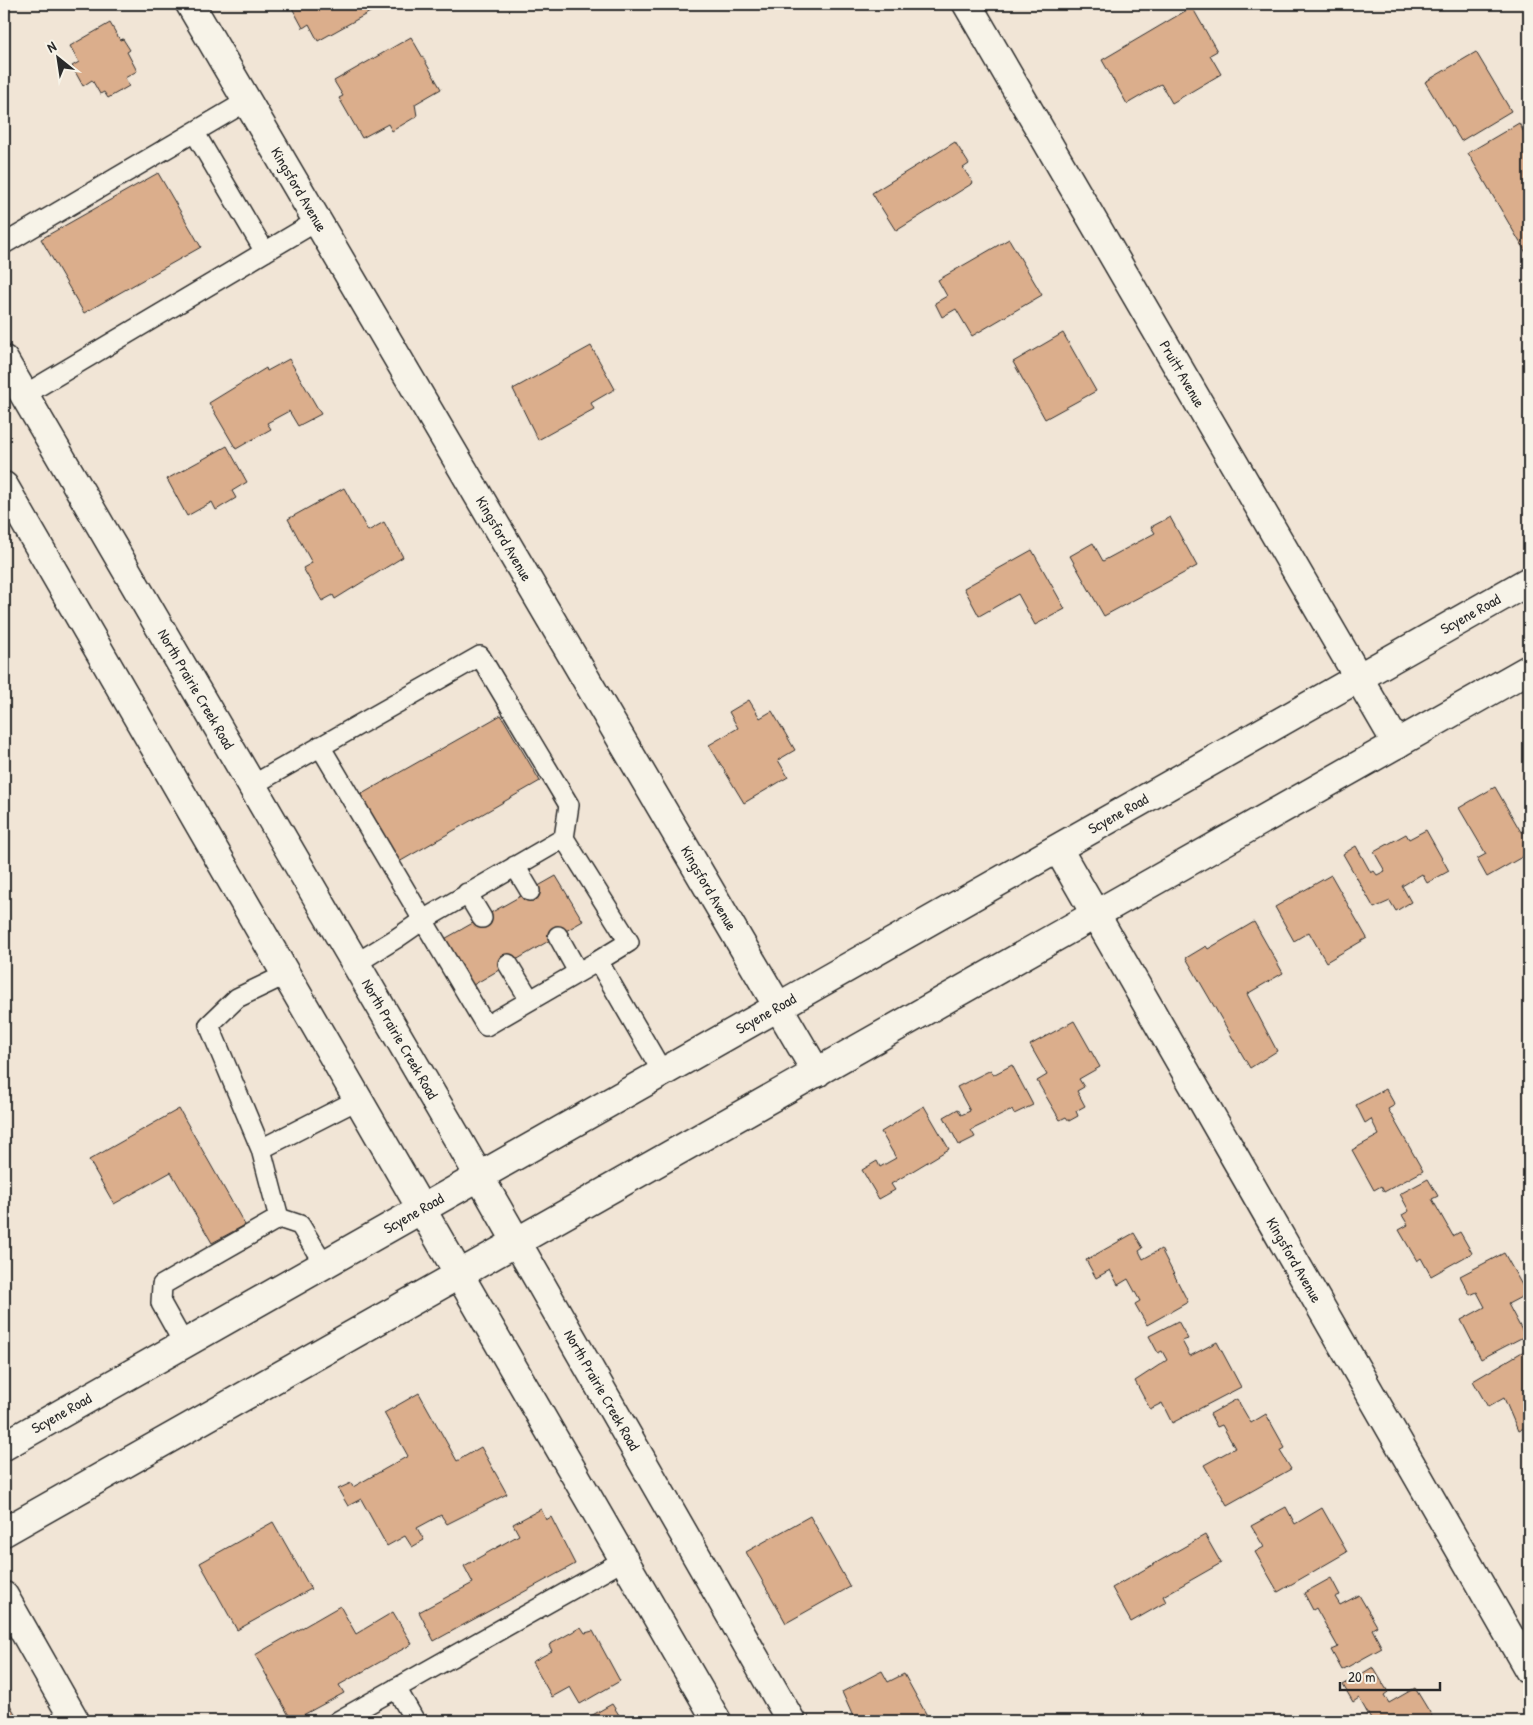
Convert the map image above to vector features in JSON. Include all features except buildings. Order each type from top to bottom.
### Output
[{"type":"main road","name":"Kingsford Avenue","points":[[190,4],[817,1073]]},
{"type":"main road","name":"Pruitt Avenue","points":[[966,4],[1396,744]]},
{"type":"main road","name":"North Prairie Creek Road","points":[[4,360],[479,1177],[791,1721]]},
{"type":"main road","points":[[4,486],[717,1721]]},
{"type":"main road","name":"Scyene Road","points":[[4,1446],[1529,581]]},
{"type":"main road","points":[[4,1532],[458,1273],[817,1073],[1529,669]]},
{"type":"main road","name":"Kingsford Avenue","points":[[1058,849],[1529,1670]]},
{"type":"main road","points":[[4,1596],[75,1721]]},
{"type":"lane","points":[[4,244],[247,101]]},
{"type":"lane","points":[[195,133],[265,252]]},
{"type":"lane","points":[[24,394],[317,221]]},
{"type":"lane","points":[[251,786],[320,746],[480,656],[569,805],[564,838],[629,942],[486,1026],[320,746]]},
{"type":"lane","points":[[355,964],[467,893],[564,838]]},
{"type":"lane","points":[[516,866],[530,890]]},
{"type":"lane","points":[[467,893],[482,918]]},
{"type":"lane","points":[[558,936],[578,972]]},
{"type":"lane","points":[[598,961],[664,1073]]},
{"type":"lane","points":[[508,964],[530,1000]]},
{"type":"lane","points":[[279,1218],[261,1149],[209,1025],[237,998],[287,974]]},
{"type":"lane","points":[[261,1149],[359,1100]]},
{"type":"lane","points":[[184,1344],[161,1303],[162,1285],[279,1218],[300,1225],[324,1264]]},
{"type":"lane","points":[[338,1721],[624,1560]]},
{"type":"lane","points":[[396,1688],[415,1721]]}]
